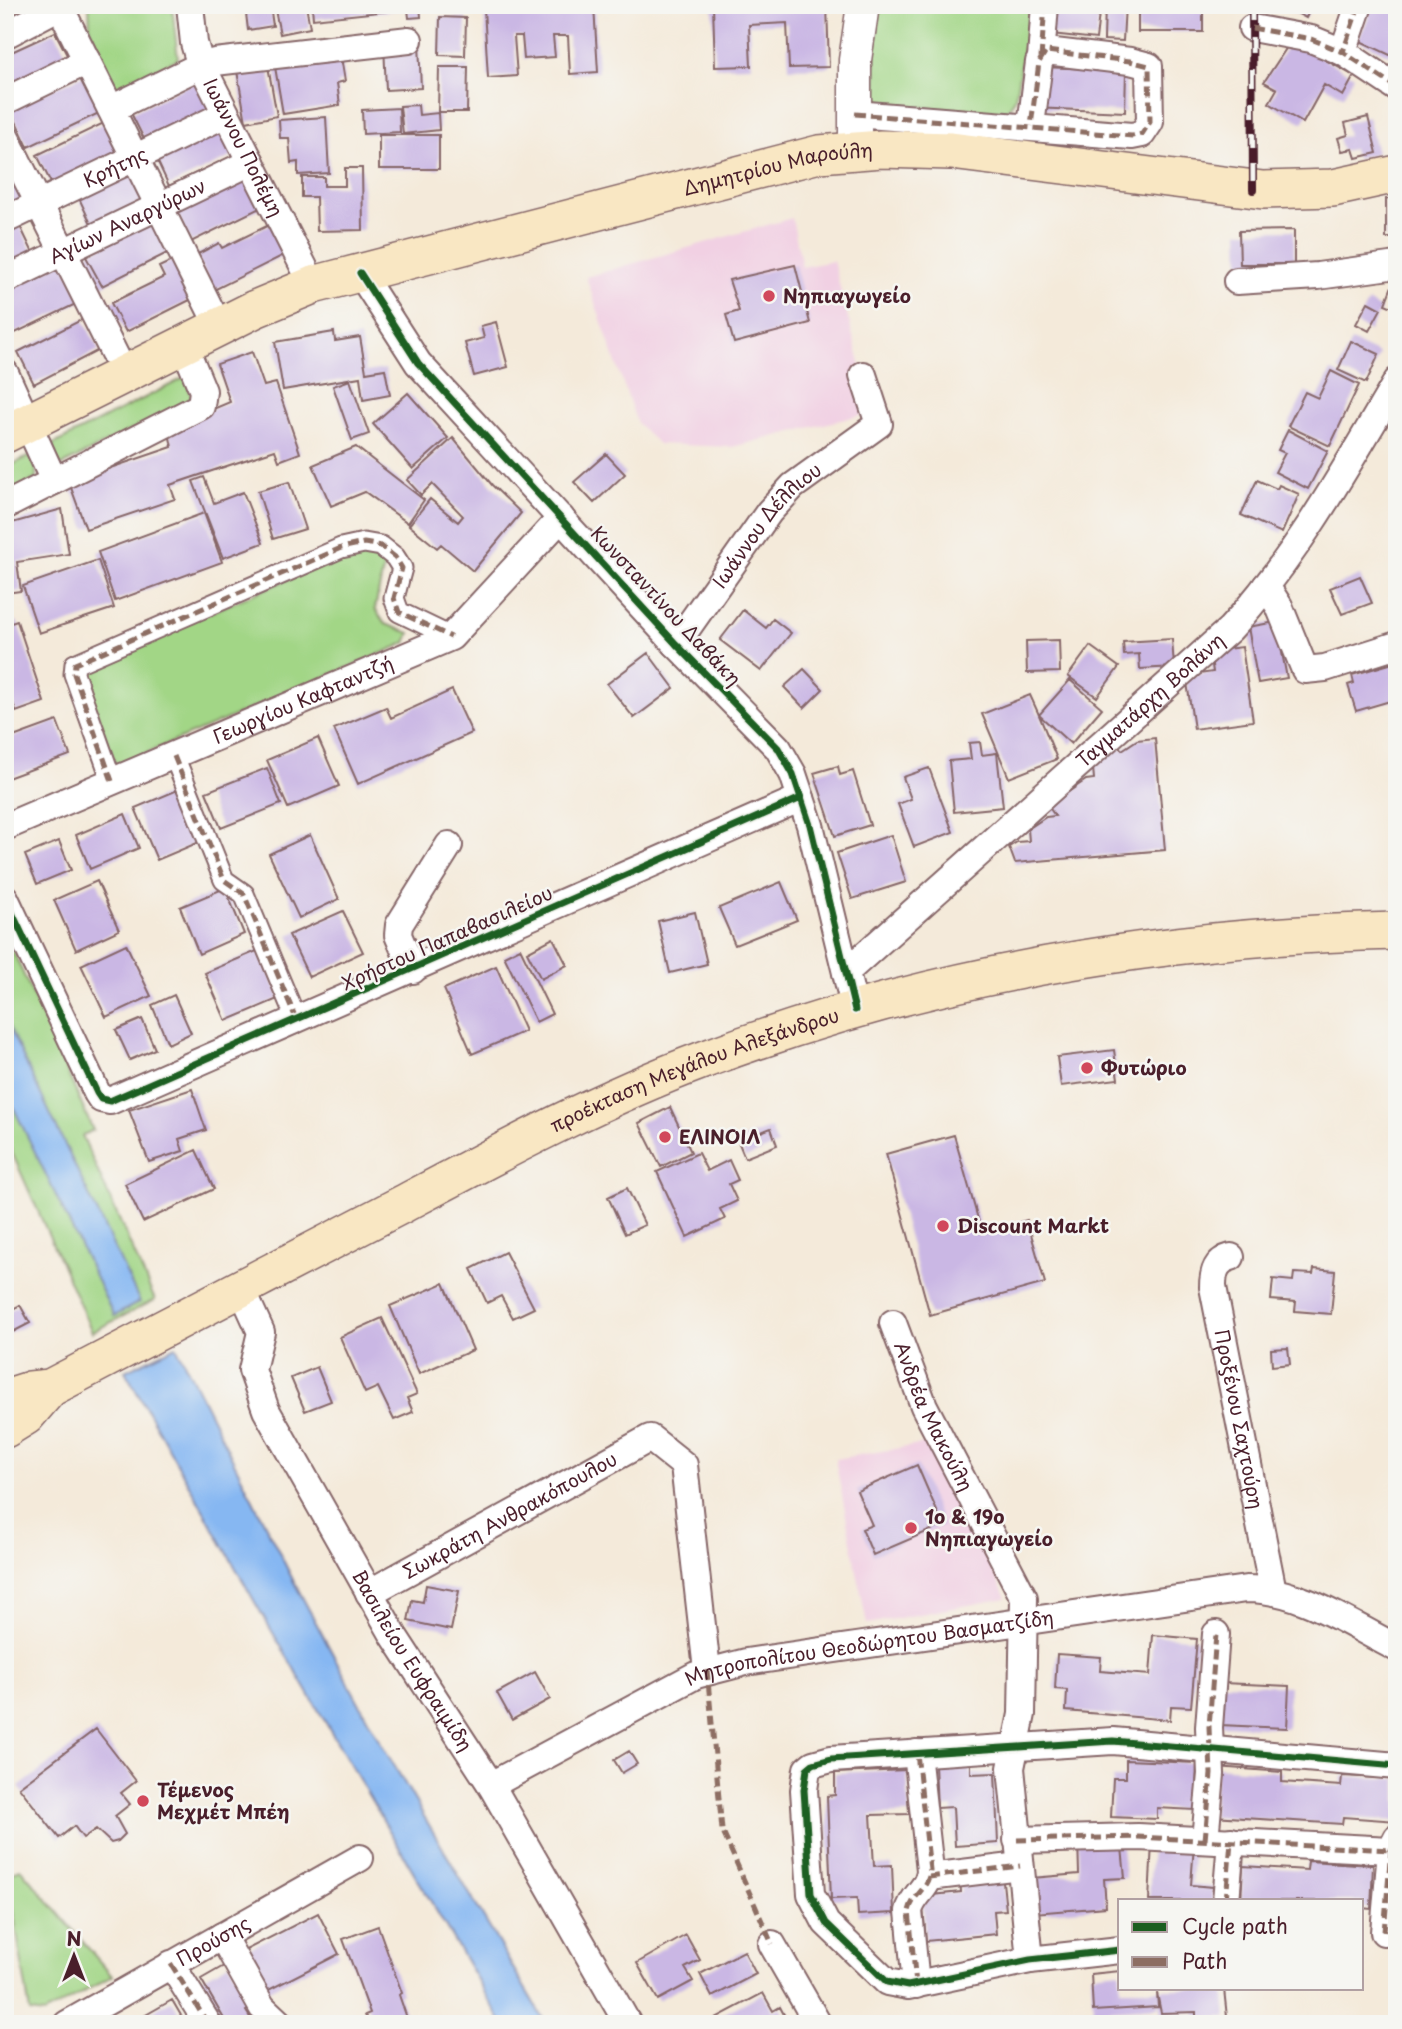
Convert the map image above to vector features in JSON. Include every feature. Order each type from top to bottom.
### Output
[{"type":"main road","name":"Δημητρίου Μαρούλη","points":[[16,428],[219,327],[313,285],[770,166],[855,150],[951,151],[1253,190],[1334,188],[1397,174]]},
{"type":"main road","name":"προέκταση Μεγάλου Αλεξάνδρου","points":[[63,1380],[581,1112],[699,1062],[855,1010],[975,980],[1095,957],[1284,935],[1397,931]]},
{"type":"main road","points":[[5,1398],[63,1380]]},
{"type":"main road","points":[[5,1429],[26,1416],[63,1380]]},
{"type":"street","name":"Ιωάννου Πολέμη","points":[[190,5],[194,43],[202,66],[313,285]]},
{"type":"street","points":[[855,150],[855,60],[863,5]]},
{"type":"street","points":[[1031,126],[1041,58],[1045,5]]},
{"type":"street","points":[[1343,52],[1355,25],[1359,5]]},
{"type":"street","points":[[7,32],[61,6],[219,327]]},
{"type":"street","points":[[1252,29],[1311,39],[1343,52],[1397,88]]},
{"type":"street","points":[[111,108],[202,66],[247,57],[410,40]]},
{"type":"street","points":[[855,114],[1031,126],[1126,137],[1142,134],[1150,122],[1150,69],[1146,64],[1051,50],[1041,58]]},
{"type":"street","points":[[5,100],[87,61]]},
{"type":"street","name":"Κρήτης","points":[[5,220],[226,114]]},
{"type":"street","points":[[5,135],[125,374]]},
{"type":"street","name":"Αγίων Αναργύρων","points":[[5,280],[251,162]]},
{"type":"street","points":[[1334,188],[1356,194],[1397,192]]},
{"type":"street","points":[[1237,281],[1318,276],[1397,265]]},
{"type":"street","name":"Κωνσταντίνου Δαβάκη","points":[[360,272],[418,363],[676,644],[776,745],[793,774],[801,798],[855,1010]]},
{"type":"street","points":[[5,506],[201,406],[203,391],[184,345]]},
{"type":"street","points":[[5,373],[16,428],[54,481]]},
{"type":"street","name":"Ιωάννου Δέλλιου","points":[[676,644],[769,512],[793,486],[878,424],[863,375]]},
{"type":"street","name":"Ταγματάρχη Βολάνη","points":[[846,972],[1212,647],[1266,586],[1349,461],[1397,381]]},
{"type":"street","name":"Γεωργίου Καφταντζή","points":[[5,827],[451,637],[464,627],[561,518]]},
{"type":"street","points":[[113,781],[74,674],[75,664],[274,576],[341,548],[364,543],[381,546],[395,557],[402,568],[394,598],[398,612],[451,637]]},
{"type":"street","points":[[1266,586],[1279,606],[1305,670],[1325,668],[1397,645]]},
{"type":"street","points":[[174,756],[224,880],[244,894],[297,1021]]},
{"type":"street","name":"Χρήστου Παπαβασιλείου","points":[[5,898],[91,1082],[104,1101],[123,1098],[801,798]]},
{"type":"street","points":[[413,970],[398,935],[399,925],[449,845]]},
{"type":"street","name":"Προξένου Σαχτούρη","points":[[1231,1257],[1223,1259],[1214,1269],[1213,1287],[1273,1591]]},
{"type":"street","name":"Βασιλείου Ευφραιμίδη","points":[[241,1288],[261,1332],[252,1364],[257,1391],[369,1593],[420,1679],[491,1785],[628,2024]]},
{"type":"street","name":"Ανδρέα Μακούλη","points":[[893,1323],[924,1406],[1021,1591],[1026,1620]]},
{"type":"street","name":"Σωκράτη Ανθρακόπουλου","points":[[369,1593],[650,1438],[684,1465],[707,1670]]},
{"type":"street","name":"Μητροπολίτου Θεοδώρητου Βασματζίδη","points":[[491,1785],[707,1670],[1026,1620],[1227,1590],[1273,1591],[1313,1605],[1397,1648]]},
{"type":"street","points":[[1026,1620],[1021,1655],[1022,1714],[1011,1774],[1030,1960]]},
{"type":"street","points":[[1216,1634],[1209,1727],[1211,1774],[1226,1899]]},
{"type":"street","points":[[904,1985],[827,1923],[814,1903],[808,1871],[804,1778],[809,1766],[823,1761],[917,1753],[1113,1741],[1397,1766]]},
{"type":"street","points":[[904,1985],[909,1911],[929,1877],[917,1753]]},
{"type":"street","points":[[929,1877],[1018,1853],[1113,1837],[1394,1844],[1381,1932]]},
{"type":"street","name":"Προύσης","points":[[67,2024],[360,1858]]},
{"type":"street","points":[[222,1936],[262,2007],[280,2024]]},
{"type":"street","points":[[772,1944],[818,2024]]},
{"type":"street","points":[[904,1985],[1030,1960],[1118,1950]]},
{"type":"street","points":[[171,1964],[208,2024]]},
{"type":"shaded area","points":[[792,218],[802,267],[833,261],[873,412],[732,447],[658,444],[637,423],[586,277]]},
{"type":"shaded area","name":"1ο & 19ο Νηπιαγωγείο","points":[[931,1443],[1006,1598],[867,1624],[835,1459]]},
{"type":"green space","points":[[89,5],[172,5],[178,59],[115,88],[90,31]]},
{"type":"green space","points":[[880,5],[1031,5],[1015,99],[1004,115],[877,103],[875,57]]},
{"type":"green space","points":[[186,377],[192,399],[61,466],[48,447]]},
{"type":"green space","points":[[30,456],[36,468],[36,479],[5,495],[5,468]]},
{"type":"green space","points":[[366,555],[384,565],[375,609],[385,624],[410,633],[406,643],[116,766],[81,668],[342,556]]},
{"type":"green space","points":[[5,933],[93,1130],[82,1136],[155,1300],[92,1332],[5,1137]]},
{"type":"green space","points":[[21,1869],[112,1976],[44,2014],[30,2012],[7,1874]]},
{"type":"water","points":[[5,1019],[140,1302],[114,1316],[5,1090]]},
{"type":"water","points":[[176,1346],[293,1580],[378,1738],[546,2024],[503,2024],[256,1604],[125,1371]]},
{"type":"building","points":[[245,5],[270,5],[273,26],[248,30]]},
{"type":"building","points":[[274,5],[306,5],[310,28],[280,34]]},
{"type":"building","points":[[312,5],[420,5],[421,17],[409,18],[408,9],[313,19]]},
{"type":"building","points":[[515,5],[594,6],[598,72],[570,74],[568,36],[553,36],[555,57],[524,59],[522,36],[514,36],[517,76],[488,78],[484,8]]},
{"type":"building","points":[[713,5],[827,5],[829,67],[789,68],[787,23],[749,25],[751,66],[715,67]]},
{"type":"building","points":[[1045,5],[1100,5],[1096,39],[1043,33]]},
{"type":"building","points":[[1105,5],[1125,5],[1123,41],[1104,40]]},
{"type":"building","points":[[1138,5],[1203,5],[1203,32],[1138,32]]},
{"type":"building","points":[[1282,5],[1312,5],[1306,18]]},
{"type":"building","points":[[1366,5],[1397,5],[1397,46],[1392,56],[1358,40],[1370,15],[1363,12]]},
{"type":"building","points":[[440,17],[466,18],[465,56],[439,55]]},
{"type":"building","points":[[55,32],[68,57],[5,86],[5,55]]},
{"type":"building","points":[[1291,41],[1354,76],[1343,96],[1324,85],[1303,123],[1269,103],[1277,89],[1264,82]]},
{"type":"building","points":[[419,43],[421,88],[386,90],[384,44]]},
{"type":"building","points":[[340,51],[345,81],[337,83],[340,105],[283,114],[274,61]]},
{"type":"building","points":[[268,66],[277,116],[246,122],[237,71]]},
{"type":"building","points":[[439,67],[468,67],[467,112],[438,112]]},
{"type":"building","points":[[1038,67],[1126,70],[1125,112],[1033,108]]},
{"type":"building","points":[[84,75],[101,112],[28,147],[10,109]]},
{"type":"building","points":[[199,80],[213,109],[145,141],[131,113]]},
{"type":"building","points":[[418,105],[419,115],[438,113],[439,130],[403,134],[400,106]]},
{"type":"building","points":[[399,108],[400,132],[363,134],[362,110]]},
{"type":"building","points":[[326,117],[329,173],[298,175],[298,162],[291,163],[289,138],[280,138],[279,120]]},
{"type":"building","points":[[1368,117],[1377,153],[1356,158],[1353,149],[1342,151],[1338,138],[1348,135],[1345,123]]},
{"type":"building","points":[[110,120],[126,152],[53,187],[37,155]]},
{"type":"building","points":[[223,126],[237,154],[169,186],[156,158]]},
{"type":"building","points":[[379,135],[439,135],[439,169],[379,169]]},
{"type":"building","points":[[345,168],[362,168],[363,230],[317,231],[316,197],[302,197],[302,177],[324,177],[324,186],[345,186]]},
{"type":"building","points":[[133,170],[147,199],[92,226],[78,196]]},
{"type":"building","points":[[10,171],[24,199],[5,208],[5,173]]},
{"type":"building","points":[[248,174],[264,206],[191,242],[175,209]]},
{"type":"building","points":[[1386,199],[1397,199],[1397,238],[1386,238]]},
{"type":"building","points":[[159,218],[175,249],[102,286],[85,255]]},
{"type":"building","points":[[273,223],[288,253],[214,290],[196,255],[219,243],[222,248]]},
{"type":"building","points":[[20,226],[34,255],[5,268],[5,233]]},
{"type":"building","points":[[1294,230],[1294,264],[1240,264],[1239,231]]},
{"type":"building","points":[[178,258],[198,296],[126,332],[111,303],[164,277],[159,267]]},
{"type":"building","points":[[63,261],[82,301],[9,336],[5,328],[5,293]]},
{"type":"building","name":"Νηπιαγωγείο","points":[[795,265],[810,323],[734,343],[726,315],[739,311],[729,280]]},
{"type":"building","points":[[1397,273],[1397,309],[1385,304]]},
{"type":"building","points":[[1368,302],[1381,309],[1369,331],[1356,324]]},
{"type":"building","points":[[83,319],[99,350],[34,384],[18,352]]},
{"type":"building","points":[[496,322],[508,367],[474,376],[465,343],[484,338],[481,326]]},
{"type":"building","points":[[334,332],[335,341],[360,337],[366,372],[385,369],[390,395],[363,400],[360,377],[283,390],[275,342]]},
{"type":"building","points":[[1351,341],[1379,354],[1366,383],[1338,370]]},
{"type":"building","points":[[252,352],[264,386],[276,383],[300,453],[279,461],[275,450],[170,485],[175,499],[86,529],[69,482],[172,447],[168,428],[230,402],[217,364]]},
{"type":"building","points":[[1331,371],[1359,385],[1330,446],[1288,426],[1305,392],[1318,398]]},
{"type":"building","points":[[350,380],[369,434],[352,440],[333,386]]},
{"type":"building","points":[[408,393],[448,438],[413,469],[373,424]]},
{"type":"building","points":[[1397,399],[1397,423],[1388,419]]},
{"type":"building","points":[[1288,430],[1328,451],[1308,489],[1275,472],[1285,453],[1278,450]]},
{"type":"building","points":[[453,438],[492,485],[521,513],[473,571],[441,544],[437,548],[409,525],[430,499],[458,522],[463,516],[432,484],[421,495],[407,480]]},
{"type":"building","points":[[356,447],[424,500],[408,523],[365,492],[331,506],[313,465]]},
{"type":"building","points":[[606,454],[625,474],[594,503],[574,482]]},
{"type":"building","points":[[204,477],[214,503],[243,492],[263,543],[223,558],[193,481]]},
{"type":"building","points":[[1257,480],[1277,489],[1279,485],[1299,494],[1282,533],[1241,515]]},
{"type":"building","points":[[289,482],[305,529],[273,539],[258,491]]},
{"type":"building","points":[[62,509],[69,554],[17,562],[21,591],[5,593],[5,525]]},
{"type":"building","points":[[204,513],[222,562],[115,601],[98,552]]},
{"type":"building","points":[[98,560],[114,608],[39,633],[23,586]]},
{"type":"building","points":[[1360,576],[1372,603],[1342,614],[1330,588]]},
{"type":"building","points":[[743,610],[766,628],[773,619],[791,633],[761,671],[720,640]]},
{"type":"building","points":[[17,621],[44,702],[16,712],[5,680],[5,625]]},
{"type":"building","points":[[1276,622],[1287,678],[1258,683],[1248,627]]},
{"type":"building","points":[[1172,639],[1174,667],[1140,669],[1139,654],[1124,655],[1123,642]]},
{"type":"building","points":[[1059,640],[1060,672],[1027,673],[1026,641]]},
{"type":"building","points":[[1090,646],[1119,667],[1097,697],[1068,676]]},
{"type":"building","points":[[1242,647],[1253,721],[1194,729],[1186,676],[1213,672],[1210,651]]},
{"type":"building","points":[[648,653],[674,688],[634,718],[607,684]]},
{"type":"building","points":[[1397,657],[1397,699],[1356,711],[1348,685],[1354,683],[1352,675],[1393,663],[1392,659]]},
{"type":"building","points":[[804,669],[823,689],[804,708],[784,687]]},
{"type":"building","points":[[1070,680],[1102,708],[1071,744],[1039,715]]},
{"type":"building","points":[[452,690],[472,733],[358,784],[334,729],[386,707],[391,718]]},
{"type":"building","points":[[1030,695],[1057,759],[1009,778],[982,714]]},
{"type":"building","points":[[57,721],[70,755],[5,779],[5,740]]},
{"type":"building","points":[[318,738],[339,786],[288,808],[267,760]]},
{"type":"building","points":[[1155,738],[1165,850],[1015,863],[1009,847],[1017,842],[1029,841],[1028,829],[1046,817],[1055,816],[1042,797],[1058,787],[1064,795],[1086,780],[1094,779],[1092,757],[1115,741],[1122,750],[1137,740]]},
{"type":"building","points":[[980,742],[982,755],[997,753],[1003,807],[954,812],[949,761],[971,759],[969,743]]},
{"type":"building","points":[[838,766],[840,775],[853,771],[870,825],[835,836],[814,773]]},
{"type":"building","points":[[267,768],[281,804],[221,828],[206,792]]},
{"type":"building","points":[[929,768],[953,832],[914,847],[898,804],[911,799],[903,777]]},
{"type":"building","points":[[180,789],[202,841],[157,860],[135,808]]},
{"type":"building","points":[[125,814],[139,848],[90,869],[76,835]]},
{"type":"building","points":[[310,835],[339,899],[299,918],[269,854]]},
{"type":"building","points":[[891,835],[906,882],[852,899],[837,853]]},
{"type":"building","points":[[59,841],[71,870],[37,884],[25,855]]},
{"type":"building","points":[[97,881],[119,930],[76,950],[54,900]]},
{"type":"building","points":[[781,882],[797,920],[735,945],[719,908]]},
{"type":"building","points":[[225,888],[244,934],[199,954],[180,907]]},
{"type":"building","points":[[343,911],[363,952],[309,977],[289,935]]},
{"type":"building","points":[[695,912],[707,964],[670,973],[658,921]]},
{"type":"building","points":[[553,938],[567,965],[541,979],[527,952]]},
{"type":"building","points":[[126,944],[151,996],[106,1017],[81,965]]},
{"type":"building","points":[[520,948],[552,1014],[536,1022],[504,956]]},
{"type":"building","points":[[259,950],[280,998],[226,1021],[205,973]]},
{"type":"building","points":[[496,966],[525,1031],[472,1054],[444,989]]},
{"type":"building","points":[[174,995],[191,1033],[168,1044],[152,1005]]},
{"type":"building","points":[[142,1019],[155,1049],[130,1060],[116,1030]]},
{"type":"building","name":"Φυτώριο","points":[[1114,1050],[1118,1079],[1061,1086],[1057,1057]]},
{"type":"building","points":[[192,1089],[206,1130],[179,1139],[183,1151],[149,1162],[129,1110]]},
{"type":"building","name":"ΕΛΙΝΟΙΛ","points":[[670,1107],[691,1152],[661,1167],[639,1123]]},
{"type":"building","points":[[771,1128],[777,1145],[745,1158],[738,1141]]},
{"type":"building","name":"Discount Markt","points":[[954,1135],[982,1233],[1027,1220],[1045,1283],[930,1315],[886,1154]]},
{"type":"building","points":[[196,1150],[214,1189],[143,1222],[125,1184]]},
{"type":"building","points":[[698,1153],[707,1171],[729,1160],[738,1180],[729,1184],[737,1201],[720,1209],[725,1219],[687,1237],[657,1172]]},
{"type":"building","points":[[627,1188],[645,1225],[625,1234],[608,1197]]},
{"type":"building","points":[[505,1252],[534,1308],[513,1318],[501,1296],[487,1303],[471,1269]]},
{"type":"building","points":[[1314,1269],[1335,1271],[1331,1314],[1295,1311],[1296,1302],[1271,1300],[1273,1279],[1293,1281],[1294,1273],[1313,1274]]},
{"type":"building","points":[[444,1283],[473,1350],[419,1374],[390,1306]]},
{"type":"building","points":[[20,1305],[30,1323],[5,1336],[5,1313]]},
{"type":"building","points":[[382,1318],[417,1394],[407,1398],[413,1412],[394,1420],[378,1387],[365,1393],[340,1337]]},
{"type":"building","points":[[1288,1348],[1290,1364],[1272,1366],[1271,1349]]},
{"type":"building","points":[[317,1367],[331,1401],[305,1411],[291,1378]]},
{"type":"building","points":[[917,1465],[943,1525],[873,1555],[862,1529],[872,1525],[857,1491]]},
{"type":"building","points":[[426,1585],[459,1591],[451,1630],[408,1621],[412,1600],[423,1602]]},
{"type":"building","points":[[1153,1635],[1197,1639],[1191,1707],[1171,1706],[1170,1720],[1066,1711],[1067,1690],[1055,1689],[1057,1654],[1101,1657],[1100,1671],[1150,1675]]},
{"type":"building","points":[[535,1672],[550,1699],[512,1720],[497,1693]]},
{"type":"building","points":[[1222,1683],[1289,1686],[1287,1728],[1220,1725]]},
{"type":"building","points":[[96,1729],[136,1781],[121,1793],[130,1804],[115,1816],[125,1834],[118,1841],[111,1843],[96,1829],[83,1838],[74,1826],[59,1838],[19,1787]]},
{"type":"building","points":[[629,1751],[637,1764],[622,1773],[614,1760]]},
{"type":"building","points":[[1126,1760],[1197,1763],[1195,1810],[1157,1808],[1157,1819],[1111,1817],[1113,1778],[1126,1778]]},
{"type":"building","points":[[971,1763],[971,1774],[995,1773],[998,1843],[955,1846],[953,1807],[937,1808],[935,1765]]},
{"type":"building","points":[[1216,1767],[1282,1772],[1282,1782],[1341,1786],[1342,1776],[1397,1779],[1397,1821],[1343,1817],[1342,1824],[1213,1816]]},
{"type":"building","points":[[907,1770],[909,1814],[871,1815],[874,1866],[892,1865],[894,1913],[858,1915],[857,1898],[831,1899],[827,1796],[835,1795],[835,1773]]},
{"type":"building","points":[[1121,1837],[1125,1878],[1104,1879],[1106,1907],[1034,1913],[1032,1878],[1079,1874],[1078,1838]]},
{"type":"building","points":[[1152,1842],[1194,1845],[1191,1885],[1213,1887],[1212,1899],[1149,1899]]},
{"type":"building","points":[[1308,1861],[1373,1865],[1371,1909],[1364,1908],[1364,1899],[1241,1899],[1243,1866],[1307,1870]]},
{"type":"building","points":[[1002,1873],[1006,1910],[994,1911],[996,1934],[926,1941],[922,1896],[961,1892],[960,1877]]},
{"type":"building","points":[[318,1913],[339,1954],[259,1995],[238,1954]]},
{"type":"building","points":[[378,1926],[402,1993],[399,1995],[408,2021],[401,2024],[369,2024],[365,2015],[370,2013],[343,1939]]},
{"type":"building","points":[[686,1935],[700,1960],[685,1968],[693,1981],[658,2000],[637,1963]]},
{"type":"building","points":[[744,1951],[756,1974],[712,1997],[700,1974]]},
{"type":"building","points":[[229,1963],[254,2006],[246,2011],[253,2022],[249,2024],[227,2024],[201,1979]]},
{"type":"building","points":[[1118,1971],[1118,1990],[1224,1990],[1227,2017],[1196,2018],[1196,2012],[1161,2013],[1157,1993],[1158,2007],[1093,2011],[1091,1974]]},
{"type":"building","points":[[763,1993],[773,2011],[780,2007],[789,2024],[712,2024],[710,2021]]},
{"type":"building","points":[[172,2000],[186,2024],[130,2024]]},
{"type":"railway","points":[[1252,5],[1253,190]]},
{"type":"marked path","points":[[1041,58],[1045,5]]},
{"type":"marked path","points":[[1359,5],[1343,52],[1397,88]]},
{"type":"marked path","points":[[1252,28],[1311,39],[1343,52]]},
{"type":"marked path","points":[[855,114],[1132,136],[1142,134],[1150,122],[1149,66],[1130,61],[1046,51],[1039,62],[1031,126]]},
{"type":"marked path","points":[[112,781],[74,674],[75,664],[341,548],[364,543],[381,546],[395,557],[402,568],[394,598],[399,612],[451,637]]},
{"type":"marked path","points":[[174,756],[224,880],[244,894],[297,1021]]},
{"type":"marked path","points":[[1205,1840],[1211,1774],[1209,1727],[1216,1634]]},
{"type":"marked path","points":[[707,1670],[722,1830],[772,1944]]},
{"type":"marked path","points":[[916,1985],[909,1911],[927,1882],[930,1870],[917,1753]]},
{"type":"marked path","points":[[1017,1840],[1138,1837],[1391,1850]]},
{"type":"marked path","points":[[1384,1932],[1391,1850],[1397,1838]]},
{"type":"marked path","points":[[1226,1899],[1231,1841]]},
{"type":"marked path","points":[[929,1877],[1020,1866]]},
{"type":"marked path","points":[[171,1964],[208,2024]]},
{"type":"cycle path","points":[[360,273],[418,363],[676,644],[778,748],[793,774],[810,825],[855,1010]]},
{"type":"cycle path","points":[[5,898],[97,1093],[101,1099],[110,1101],[801,798]]},
{"type":"cycle path","points":[[1118,1950],[1030,1960],[908,1986],[887,1982],[826,1923],[811,1894],[804,1790],[807,1769],[813,1764],[831,1759],[1113,1741],[1397,1766]]},
{"type":"place","name":"Νηπιαγωγείο","points":[[769,296]]},
{"type":"place","name":"Φυτώριο","points":[[1087,1068]]},
{"type":"place","name":"ΕΛΙΝΟΙΛ","points":[[665,1137]]},
{"type":"place","name":"Discount Markt","points":[[943,1226]]},
{"type":"place","name":"1ο & 19ο Νηπιαγωγείο","points":[[911,1528]]},
{"type":"place","name":"Τέμενος Μεχμέτ Μπέη","points":[[143,1801]]}]
